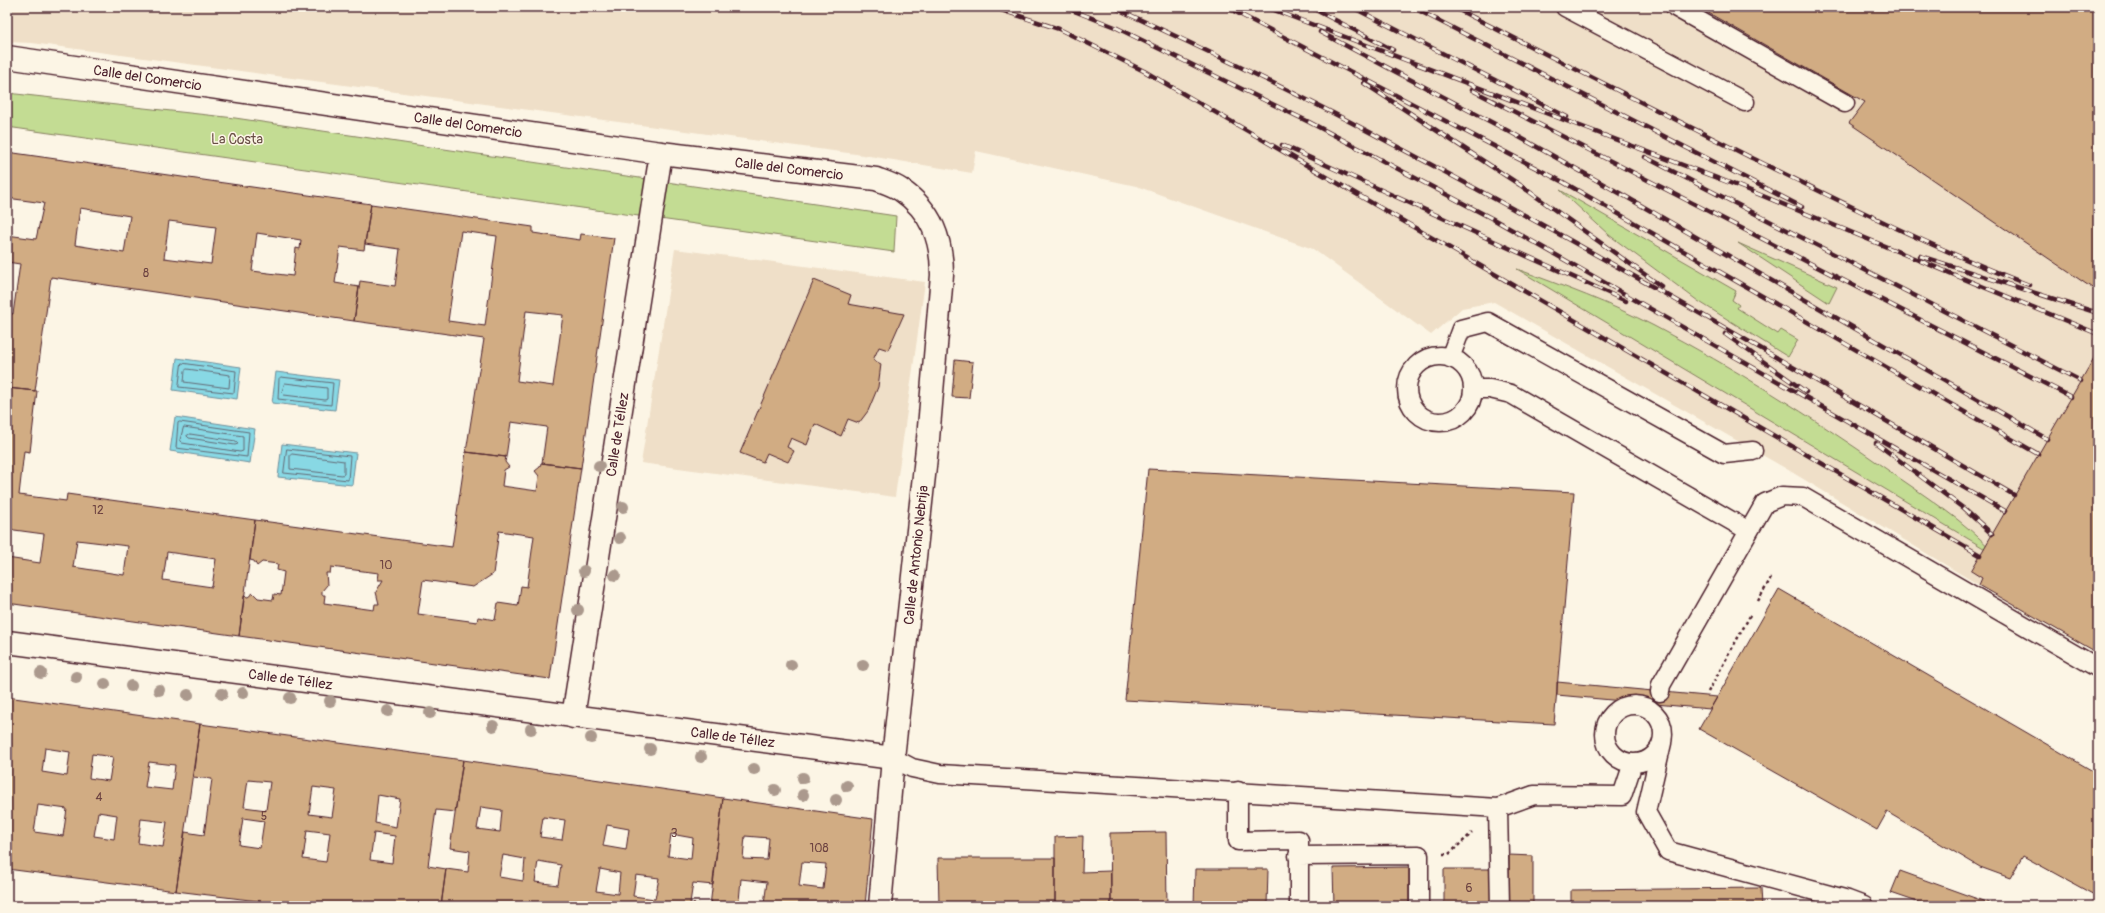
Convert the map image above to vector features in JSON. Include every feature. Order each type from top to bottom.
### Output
[{"type":"street","name":"Calle del Comercio","points":[[7,57],[661,153],[876,179],[901,190],[922,209]]},
{"type":"street","name":"Calle de Téllez","points":[[573,717],[661,153]]},
{"type":"street","name":"Calle de Antonio Nebrija","points":[[880,906],[893,758],[928,439],[942,276],[942,252],[940,245],[935,230],[922,209]]},
{"type":"street","name":"Calle de Téllez","points":[[7,642],[893,758]]},
{"type":"lane","points":[[1565,7],[1745,102]]},
{"type":"lane","points":[[1675,7],[1846,103]]},
{"type":"lane","points":[[1450,358],[1461,329],[1488,322],[1724,454],[1753,450]]},
{"type":"lane","points":[[1440,356],[1450,358],[1461,364],[1469,373],[1473,389],[1468,408],[1454,420],[1444,422],[1425,419],[1412,407],[1407,390],[1408,380],[1413,370],[1429,358],[1440,356]]},
{"type":"lane","points":[[1473,389],[1490,389],[1511,394],[1749,531]]},
{"type":"lane","points":[[1864,906],[1848,900],[1668,851],[1646,812],[1662,743],[1663,729],[1658,703],[1661,685],[1765,503],[1782,496],[1803,497],[2098,668]]},
{"type":"lane","points":[[1658,703],[1648,709],[1630,706],[1620,709],[1608,722],[1606,741],[1610,750],[1624,762],[1633,763],[1642,762],[1651,758],[1658,751],[1662,743]]},
{"type":"lane","points":[[893,758],[912,768],[940,774],[1498,808],[1534,795],[1622,796],[1633,763]]},
{"type":"lane","points":[[1238,791],[1238,840],[1298,840],[1299,906]]},
{"type":"lane","points":[[1498,808],[1500,906]]},
{"type":"lane","points":[[1298,856],[1419,855],[1419,906]]},
{"type":"path","points":[[1758,601],[1771,578]]},
{"type":"path","points":[[1708,692],[1751,614]]},
{"type":"path","points":[[1419,855],[1450,854],[1498,808]]},
{"type":"shaded area","points":[[7,7],[1698,7],[1865,102],[1849,123],[2098,292],[2098,351],[1971,571],[1982,578],[1979,585],[1785,468],[1494,302],[1462,308],[1431,335],[1313,249],[1136,186],[976,151],[972,173],[863,155],[32,43],[7,42]]},
{"type":"shaded area","points":[[675,249],[925,282],[895,497],[641,463]]},
{"type":"green space","name":"La Costa","points":[[7,93],[235,118],[896,216],[894,252],[7,127]]},
{"type":"green space","points":[[1560,190],[1736,291],[1732,300],[1739,305],[1737,308],[1778,334],[1781,330],[1798,340],[1788,357],[1698,301],[1609,235]]},
{"type":"green space","points":[[1738,243],[1837,287],[1829,303]]},
{"type":"green space","points":[[1517,269],[1586,295],[1654,326],[1772,393],[1929,498],[1972,531],[1997,556]]},
{"type":"water","points":[[177,358],[241,367],[237,399],[173,390]]},
{"type":"water","points":[[276,372],[339,380],[335,410],[272,403]]},
{"type":"water","points":[[175,417],[255,429],[250,463],[170,451]]},
{"type":"water","points":[[282,444],[356,453],[352,485],[278,477]]},
{"type":"building","points":[[1698,7],[2098,7],[2098,292],[1849,123],[1865,102]]},
{"type":"building","points":[[7,152],[371,204],[364,250],[340,247],[335,283],[359,287],[354,321],[51,277],[35,391],[7,388],[7,313],[13,314],[20,264],[7,262],[7,235],[36,239],[44,203],[7,198]],"holes":[[[80,208],[130,216],[124,253],[75,245]],[[169,221],[216,227],[211,264],[164,258]],[[257,233],[301,240],[300,249],[296,248],[293,276],[252,271]]]},
{"type":"building","points":[[371,204],[533,227],[533,233],[580,240],[581,234],[614,238],[581,468],[542,463],[547,427],[511,422],[506,457],[466,452],[484,339],[354,321],[360,281],[395,286],[400,249],[365,244]],"holes":[[[461,231],[497,236],[485,326],[448,321]],[[526,311],[563,315],[553,386],[517,381]]]},
{"type":"building","points":[[814,280],[851,295],[848,304],[904,314],[888,350],[879,347],[873,360],[881,364],[878,387],[868,411],[859,423],[848,419],[841,436],[815,424],[807,445],[791,438],[787,447],[794,451],[788,462],[767,453],[763,462],[740,453]]},
{"type":"building","points":[[2098,351],[2098,653],[1979,585],[1982,578],[1971,571]]},
{"type":"building","points":[[955,360],[973,362],[969,398],[952,397]]},
{"type":"building","points":[[7,388],[37,391],[30,452],[24,451],[19,495],[66,501],[67,494],[255,520],[239,636],[7,603],[7,558],[40,563],[44,534],[7,529]],"holes":[[[77,540],[128,546],[124,575],[73,567]],[[167,552],[216,559],[212,587],[163,580]]]},
{"type":"building","points":[[466,452],[506,457],[505,462],[509,467],[504,470],[502,486],[537,491],[539,476],[535,471],[540,467],[541,463],[581,468],[550,679],[239,636],[244,596],[248,597],[253,593],[258,598],[273,600],[274,594],[281,595],[284,572],[277,570],[278,564],[262,562],[257,566],[254,561],[250,560],[255,520],[452,547]],"holes":[[[499,531],[534,536],[527,587],[521,586],[518,606],[498,603],[495,620],[478,617],[477,622],[418,614],[423,580],[473,587],[493,574]],[[331,567],[379,573],[378,580],[383,580],[376,592],[379,604],[375,604],[374,610],[324,603],[325,595],[322,595],[322,591],[327,585],[326,573],[330,573]]]},
{"type":"building","points":[[1148,469],[1574,492],[1554,724],[1125,700]]},
{"type":"building","points":[[1779,589],[2098,774],[2098,897],[2023,856],[2010,878],[1980,867],[1887,812],[1877,830],[1699,729]]},
{"type":"building","points":[[1557,682],[1717,697],[1710,709],[1557,695]]},
{"type":"building","points":[[7,697],[200,724],[176,891],[7,869],[7,767],[11,743],[7,742]],"holes":[[[45,748],[70,752],[67,776],[42,772]],[[92,754],[113,757],[109,781],[89,778]],[[149,762],[175,765],[172,790],[145,787]],[[38,805],[67,809],[63,836],[34,832]],[[98,812],[117,815],[114,839],[94,836]],[[141,819],[167,822],[163,847],[138,843]]]},
{"type":"building","points":[[200,724],[463,760],[455,812],[436,810],[428,866],[446,869],[441,906],[299,906],[176,891],[185,832],[204,835],[212,779],[193,777]],"holes":[[[248,780],[270,782],[266,810],[244,807]],[[313,787],[336,790],[332,817],[309,814]],[[378,795],[400,799],[396,827],[375,823]],[[243,818],[264,821],[260,848],[239,845]],[[307,830],[330,833],[326,862],[303,859]],[[374,833],[395,836],[392,863],[370,860]]]},
{"type":"building","points":[[463,760],[723,798],[713,885],[693,883],[690,903],[710,906],[441,906],[446,869],[468,872],[470,851],[450,848]],"holes":[[[481,807],[502,810],[500,832],[477,829]],[[543,817],[565,820],[562,840],[540,837]],[[607,825],[629,829],[626,850],[603,846]],[[671,834],[693,838],[691,859],[668,856]],[[503,855],[525,859],[523,881],[499,877]],[[538,861],[561,865],[558,885],[535,882]],[[600,869],[620,873],[618,894],[596,891]],[[636,875],[659,878],[655,899],[633,896]]]},
{"type":"building","points":[[723,798],[873,819],[865,906],[710,906]],"holes":[[[745,836],[769,838],[767,860],[743,859]],[[802,862],[826,864],[823,889],[799,886]],[[741,879],[767,882],[764,904],[739,901]]]},
{"type":"building","points":[[1166,832],[1167,906],[1111,906],[1110,833]]},
{"type":"building","points":[[1083,836],[1082,872],[1111,871],[1111,906],[1055,906],[1055,837]]},
{"type":"building","points":[[1509,855],[1533,856],[1533,906],[1509,906]]},
{"type":"building","points":[[938,858],[1055,858],[1055,906],[939,906]]},
{"type":"building","points":[[1409,867],[1409,906],[1334,906],[1333,868]]},
{"type":"building","points":[[1195,869],[1268,869],[1267,906],[1194,906]]},
{"type":"building","points":[[1444,869],[1494,869],[1494,906],[1444,906]]},
{"type":"building","points":[[1900,871],[1997,906],[1929,906],[1891,893]]},
{"type":"building","points":[[1761,888],[1762,906],[1571,906],[1571,890]]},
{"type":"railway","points":[[992,7],[1059,29],[1144,71],[1980,555]]},
{"type":"railway","points":[[1064,7],[1115,27],[1309,122],[1493,219],[2005,511]]},
{"type":"railway","points":[[1113,7],[1279,86],[1458,179],[1618,267],[2014,495]]},
{"type":"railway","points":[[1226,7],[1563,182],[2038,454]]},
{"type":"railway","points":[[1266,7],[1746,189],[2098,334]]},
{"type":"railway","points":[[1310,7],[1393,50]]},
{"type":"railway","points":[[1352,7],[1567,117]]},
{"type":"railway","points":[[1412,7],[1802,207]]},
{"type":"railway","points":[[1453,7],[1711,138],[1852,207],[1958,256],[2029,285]]},
{"type":"railway","points":[[1320,32],[1512,133],[1623,195],[2047,439]]},
{"type":"railway","points":[[1364,83],[1520,185],[1661,286]]},
{"type":"railway","points":[[1472,90],[2071,397]]},
{"type":"railway","points":[[1282,145],[1626,301]]},
{"type":"railway","points":[[1645,157],[2081,381]]},
{"type":"railway","points":[[1920,256],[2098,313]]},
{"type":"railway","points":[[1725,334],[1806,392]]},
{"type":"railway","points":[[1876,443],[1963,508],[1992,534]]}]
